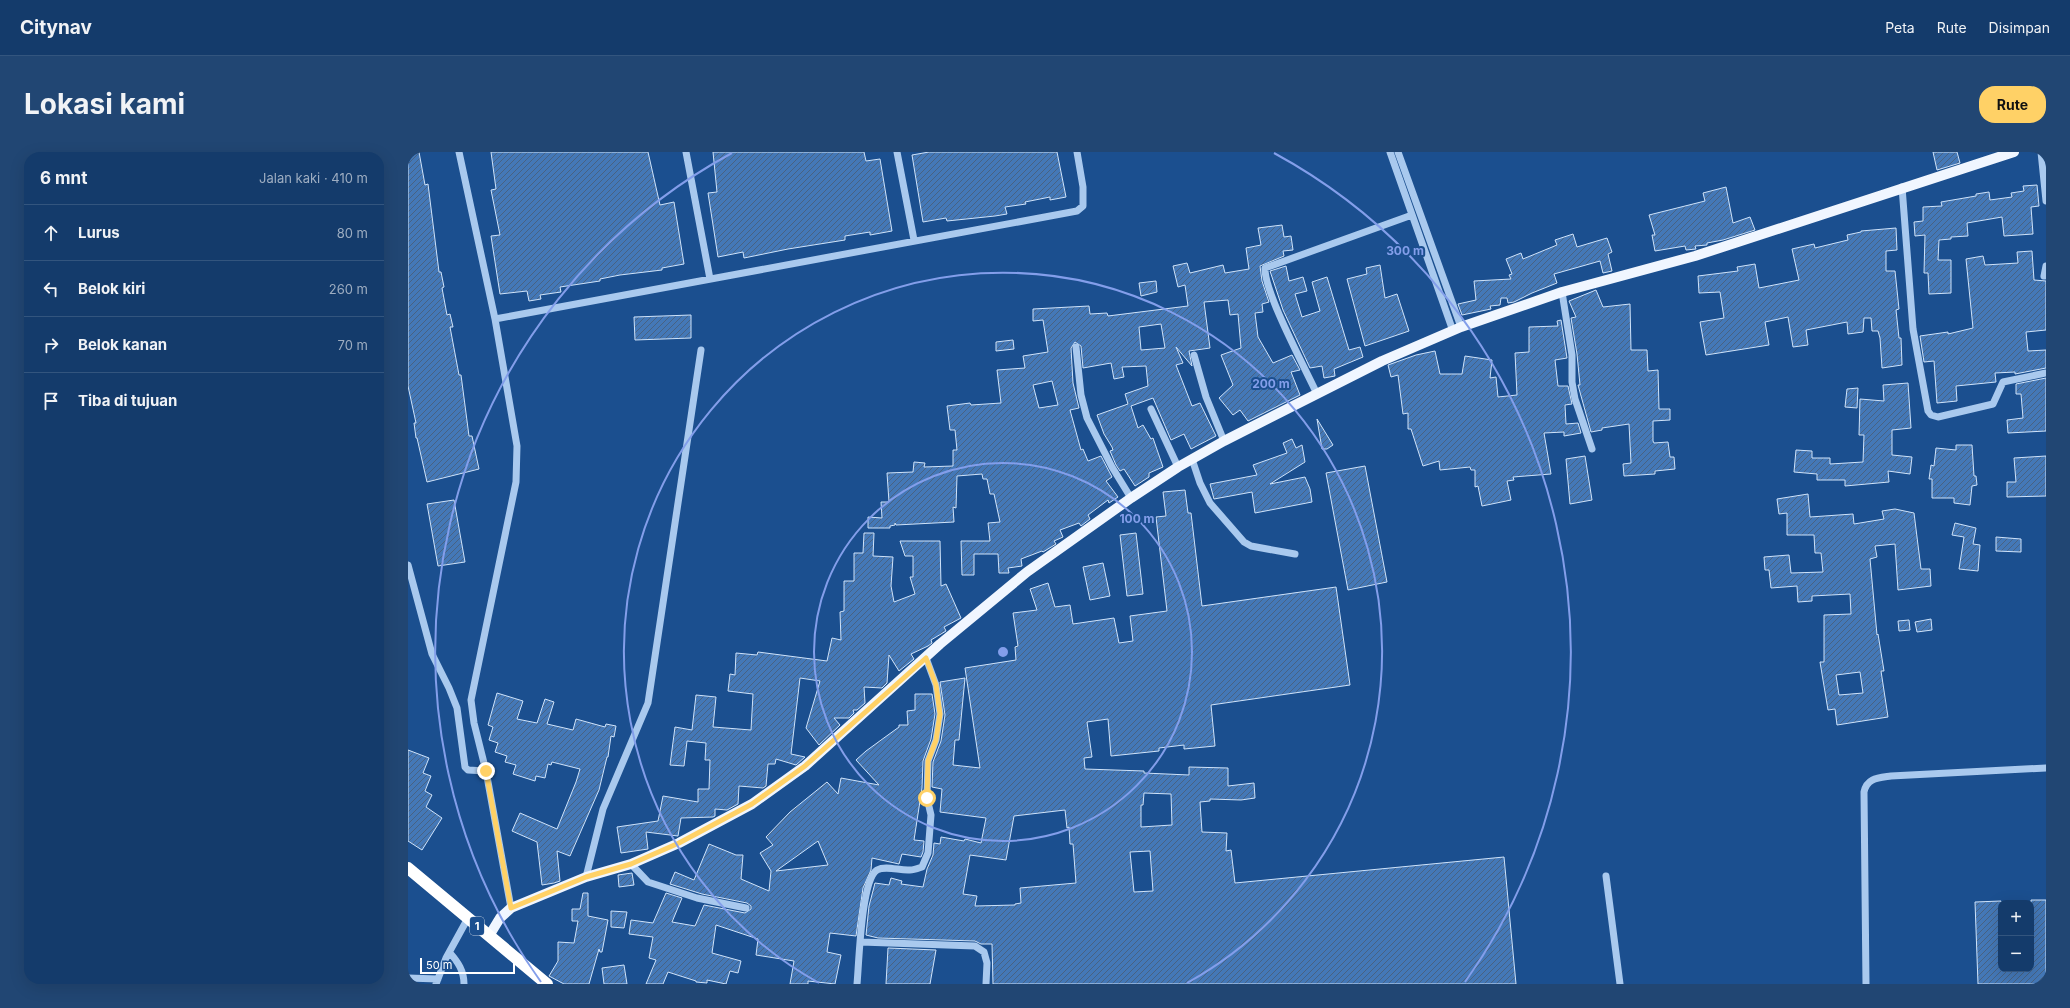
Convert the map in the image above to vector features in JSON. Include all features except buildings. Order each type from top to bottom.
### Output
[{"type":"highway","name":"1","points":[[408,868],[547,984]]},
{"type":"main road","points":[[489,936],[500,918],[511,908],[586,877],[631,864],[718,822],[781,785],[805,766],[926,658],[1027,572],[1131,498],[1178,467],[1224,441],[1382,361],[1457,329],[1562,292],[1695,256],[1902,187],[2014,152]]},
{"type":"street","points":[[459,152],[495,319],[517,446],[516,482],[473,683],[471,700],[474,723],[486,771],[511,908]]},
{"type":"street","points":[[686,152],[710,278]]},
{"type":"street","points":[[897,152],[914,240]]},
{"type":"street","points":[[495,319],[914,240],[1077,211],[1083,206],[1084,197],[1077,152]]},
{"type":"street","points":[[1390,152],[1412,215],[1457,329]]},
{"type":"street","points":[[1398,152],[1457,329]]},
{"type":"street","points":[[2041,152],[2046,201]]},
{"type":"street","points":[[1902,187],[1913,329],[1928,411],[1931,415],[1938,417],[1989,405],[1997,399],[2003,382],[2046,373]]},
{"type":"street","points":[[1317,394],[1278,310],[1265,275],[1265,268],[1412,215]]},
{"type":"street","points":[[2044,276],[2046,266]]},
{"type":"street","points":[[1562,292],[1572,355],[1572,382],[1575,399],[1592,449]]},
{"type":"street","points":[[1076,346],[1081,395],[1086,418],[1112,467],[1131,498]]},
{"type":"street","points":[[586,877],[603,809],[648,703],[701,350]]},
{"type":"street","points":[[1194,355],[1206,397],[1224,441]]},
{"type":"street","points":[[1151,409],[1178,467]]},
{"type":"street","points":[[1192,459],[1200,483],[1210,503],[1244,542],[1251,546],[1295,554]]},
{"type":"street","points":[[408,564],[432,654],[457,708],[465,766],[468,770],[486,771]]},
{"type":"street","points":[[857,984],[865,894],[871,876],[878,870],[888,868],[911,870],[922,867],[928,853],[931,815],[927,798],[928,761],[936,740],[940,714],[936,685],[926,658]]},
{"type":"street","points":[[1866,984],[1864,792],[1866,784],[1872,779],[1890,776],[2046,768]]},
{"type":"street","points":[[631,864],[648,882],[697,898],[746,908]]},
{"type":"street","points":[[1606,876],[1620,984]]},
{"type":"street","points":[[408,978],[437,981],[468,918]]},
{"type":"street","points":[[861,942],[975,946],[984,952],[987,963],[986,984]]},
{"type":"street","points":[[450,953],[459,963],[464,977],[464,984]]},
{"type":"route","points":[[486,771],[511,908],[586,877],[631,864],[679,843],[752,804],[781,785],[805,766],[926,658],[936,685],[940,714],[936,740],[928,761],[927,798]]}]
